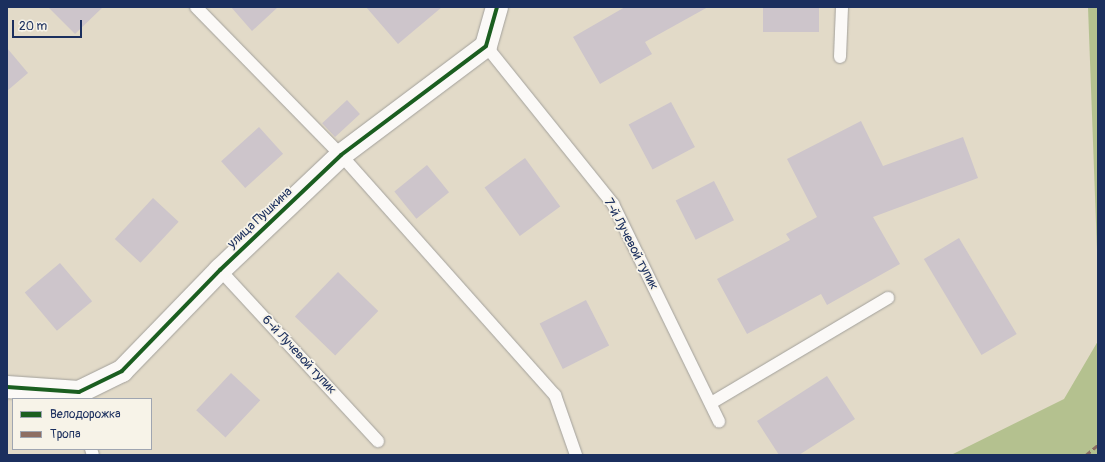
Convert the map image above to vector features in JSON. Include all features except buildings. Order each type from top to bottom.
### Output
[{"type":"street","points":[[486,46],[497,7]]},
{"type":"street","name":"улица Пушкина","points":[[7,387],[80,396],[122,370],[220,270],[341,155],[486,46]]},
{"type":"lane","points":[[196,7],[341,155],[555,395],[576,455]]},
{"type":"lane","points":[[840,57],[842,7]]},
{"type":"lane","name":"7-й Лучевой тупик","points":[[486,46],[613,204],[719,421]]},
{"type":"lane","name":"6-й Лучевой тупик","points":[[220,270],[378,441]]},
{"type":"lane","points":[[711,402],[888,298]]},
{"type":"green space","points":[[1088,7],[1098,7],[1098,277]]},
{"type":"green space","points":[[1098,341],[1098,455],[951,455],[1064,399]]},
{"type":"marked path","points":[[1086,455],[1098,445]]},
{"type":"cycle path","points":[[7,387],[79,392],[122,371],[220,270],[341,155],[486,46],[497,7]]}]
